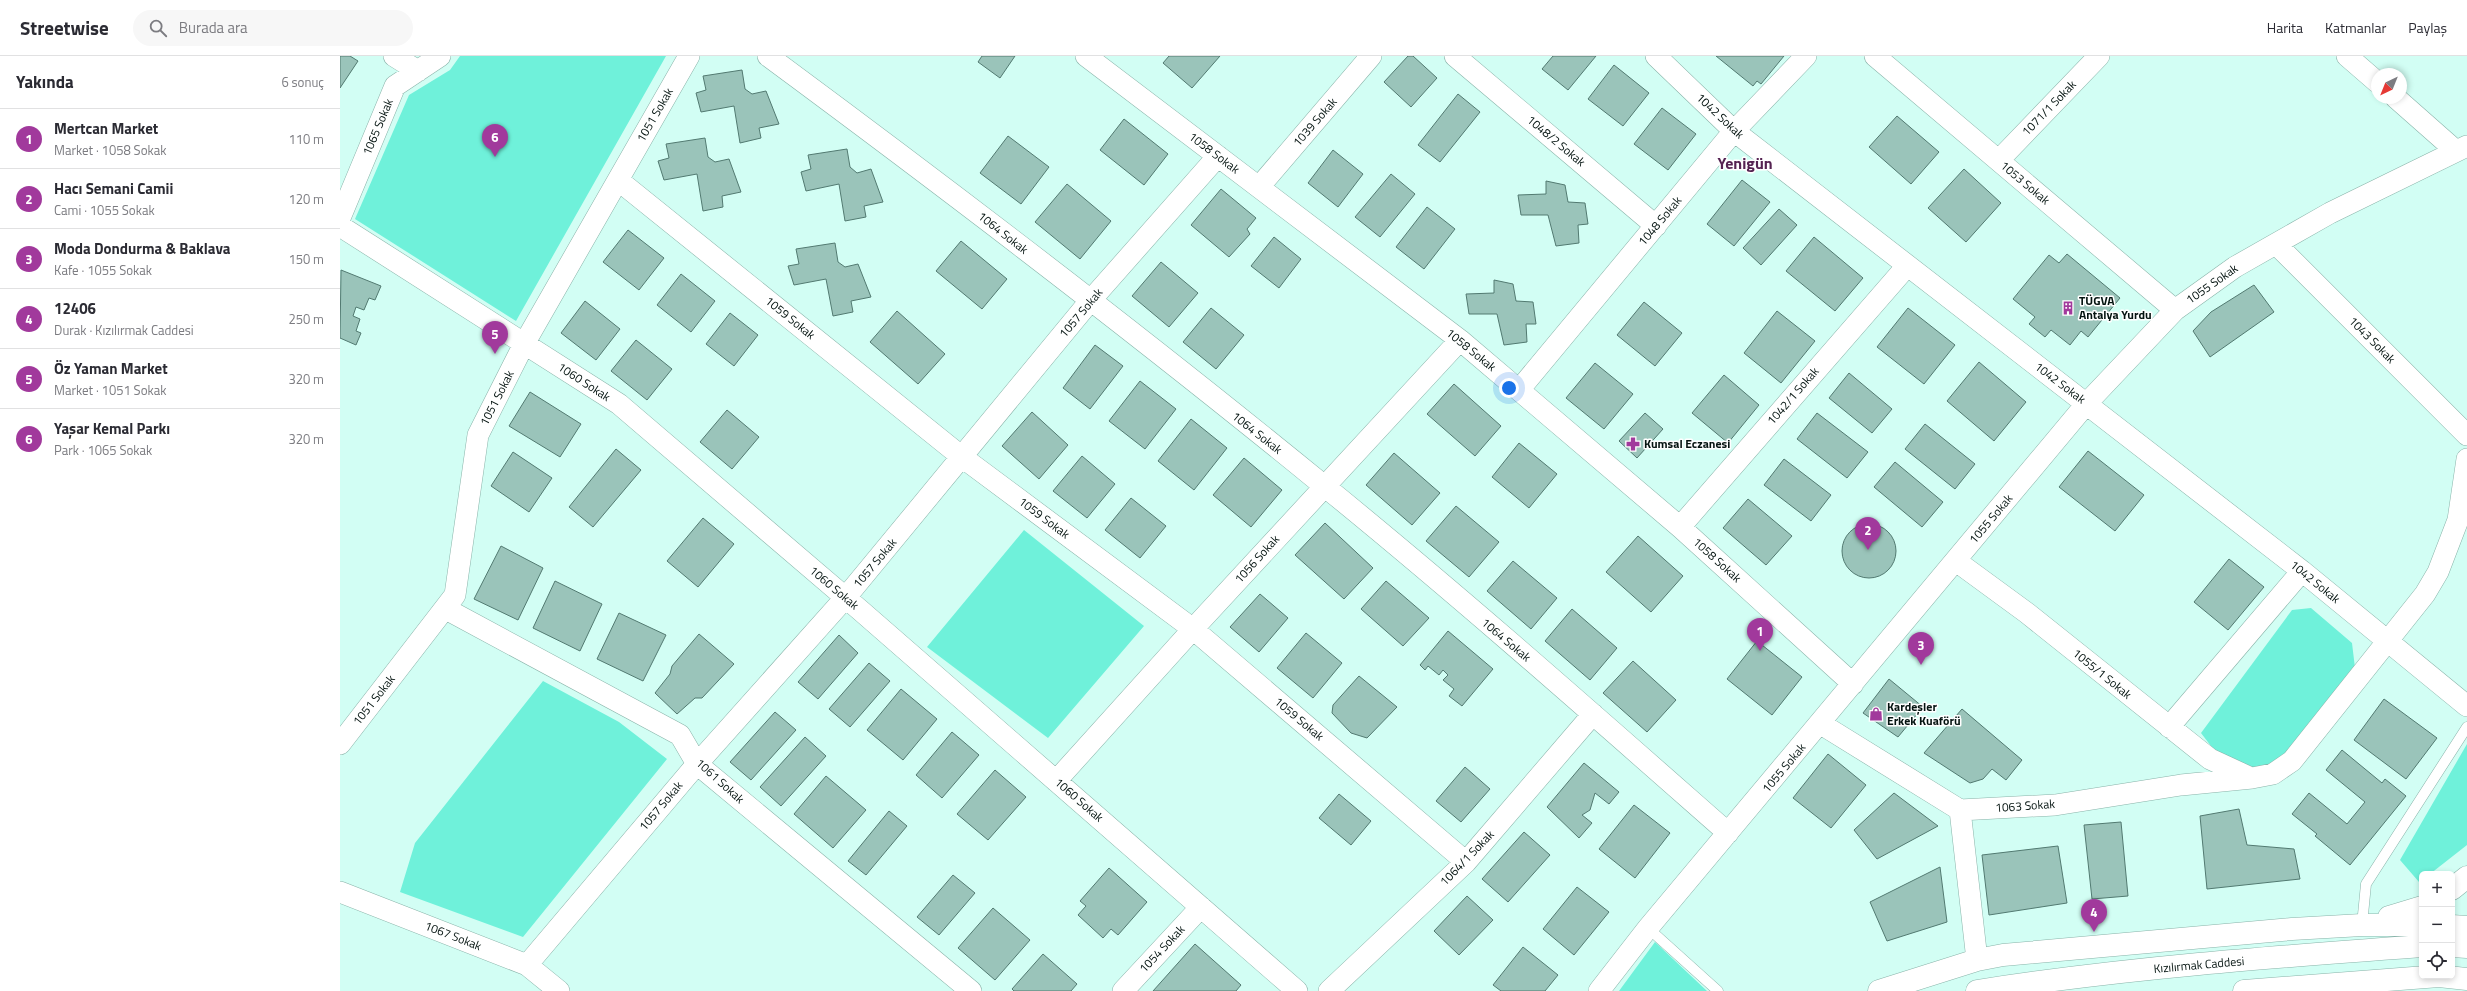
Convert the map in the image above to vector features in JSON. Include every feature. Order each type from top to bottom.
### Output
[{"type":"main road","points":[[2455,887],[2467,877]]},
{"type":"main road","points":[[2362,925],[2419,908]]},
{"type":"main road","points":[[1878,991],[1977,960],[2003,955],[2132,943],[2362,925],[2419,925]]},
{"type":"main road","points":[[2455,926],[2467,927]]},
{"type":"main road","name":"Kızılırmak Caddesi","points":[[1977,991],[2047,980],[2151,969],[2419,946]]},
{"type":"main road","points":[[2455,946],[2467,948]]},
{"type":"main road","points":[[2244,991],[2419,978]]},
{"type":"main road","points":[[2455,978],[2467,979]]},
{"type":"street","points":[[394,56],[418,71]]},
{"type":"street","name":"1065 Sokak","points":[[340,218],[395,86],[440,56]]},
{"type":"street","name":"1051 Sokak","points":[[340,744],[446,609],[455,595],[478,435],[524,344],[689,56]]},
{"type":"street","name":"1064 Sokak","points":[[768,56],[922,169],[1324,486],[1593,714],[1728,833]]},
{"type":"street","name":"1058 Sokak","points":[[1086,56],[1460,340],[1680,527],[1853,684]]},
{"type":"street","name":"1039 Sokak","points":[[1259,187],[1372,56]]},
{"type":"street","name":"1048/2 Sokak","points":[[1456,56],[1656,226]]},
{"type":"street","name":"1042 Sokak","points":[[1656,56],[1734,131],[2302,571],[2467,706]]},
{"type":"street","name":"1048 Sokak","points":[[1519,390],[1734,131],[1806,56]]},
{"type":"street","name":"1053 Sokak","points":[[1875,56],[2175,310]]},
{"type":"street","name":"1071/1 Sokak","points":[[1999,160],[2099,56]]},
{"type":"street","points":[[2347,56],[2371,77]]},
{"type":"street","points":[[2404,104],[2462,148]]},
{"type":"street","name":"1055 Sokak","points":[[1599,991],[1648,928],[1821,724],[2087,403],[2175,310],[2235,267],[2362,197],[2462,148]]},
{"type":"street","name":"1057 Sokak","points":[[527,965],[697,764],[846,597],[1090,301],[1218,156]]},
{"type":"street","name":"1059 Sokak","points":[[618,180],[962,457],[1193,629],[1466,862]]},
{"type":"street","name":"1060 Sokak","points":[[340,226],[619,404],[846,597],[1297,991]]},
{"type":"street","name":"1043 Sokak","points":[[2277,245],[2467,435]]},
{"type":"street","name":"1042/1 Sokak","points":[[1680,527],[1907,266]]},
{"type":"street","name":"1056 Sokak","points":[[1056,781],[1324,486],[1460,340]]},
{"type":"street","name":"1063 Sokak","points":[[1960,810],[2055,805],[2181,785],[2252,778],[2273,774],[2292,761],[2425,594],[2448,549],[2458,520],[2467,459]]},
{"type":"street","name":"1055/1 Sokak","points":[[1956,561],[2027,613],[2210,759],[2252,778]]},
{"type":"street","points":[[2169,727],[2302,571]]},
{"type":"street","name":"1061 Sokak","points":[[446,609],[680,735],[697,764],[971,991]]},
{"type":"street","name":"1064/1 Sokak","points":[[1329,991],[1466,862],[1593,714]]},
{"type":"street","points":[[1821,724],[1960,810],[1977,960]]},
{"type":"street","name":"1067 Sokak","points":[[340,892],[527,965],[560,991]]},
{"type":"street","name":"1054 Sokak","points":[[1123,991],[1201,907]]},
{"type":"lane","points":[[2362,925],[2366,884],[2467,727]]},
{"type":"lane","points":[[1648,928],[1718,991]]},
{"type":"green space","points":[[460,56],[666,56],[516,321],[355,219],[409,95],[450,70]]},
{"type":"green space","points":[[1024,530],[1144,626],[1048,738],[927,647]]},
{"type":"green space","points":[[2311,608],[2352,643],[2355,668],[2282,759],[2261,769],[2238,764],[2214,750],[2201,733],[2292,610]]},
{"type":"green space","points":[[543,681],[619,722],[667,759],[523,937],[400,892],[415,843]]},
{"type":"green space","points":[[2467,744],[2467,845],[2434,871],[2419,871],[2419,882],[2400,860]]},
{"type":"green space","points":[[1655,942],[1707,991],[1619,991]]},
{"type":"building","points":[[340,56],[350,56],[358,61],[340,88]]},
{"type":"building","points":[[982,56],[1015,56],[1000,78],[978,62]]},
{"type":"building","points":[[1169,56],[1220,56],[1192,88],[1163,63]]},
{"type":"building","points":[[1408,56],[1413,56],[1437,78],[1411,107],[1384,82]]},
{"type":"building","points":[[1553,56],[1596,56],[1568,90],[1542,69]]},
{"type":"building","points":[[1716,56],[1784,56],[1761,84],[1757,81],[1753,86]]},
{"type":"building","points":[[1614,65],[1649,93],[1623,126],[1588,99]]},
{"type":"building","points":[[742,70],[745,89],[752,94],[766,91],[779,124],[759,128],[761,138],[740,143],[734,106],[701,112],[696,93],[706,90],[703,76]]},
{"type":"building","points":[[1458,94],[1480,112],[1440,162],[1418,145]]},
{"type":"building","points":[[1662,108],[1696,134],[1668,170],[1634,144]]},
{"type":"building","points":[[1897,116],[1939,152],[1911,184],[1869,147]]},
{"type":"building","points":[[1124,119],[1168,154],[1144,185],[1100,150]]},
{"type":"building","points":[[1008,136],[1049,167],[1021,204],[980,173]]},
{"type":"building","points":[[705,138],[708,157],[715,162],[729,159],[741,192],[722,196],[723,207],[703,211],[697,174],[664,180],[658,161],[669,158],[666,144]]},
{"type":"building","points":[[847,149],[850,167],[857,173],[871,169],[883,202],[864,206],[866,217],[845,221],[839,184],[806,191],[801,172],[811,169],[808,155]]},
{"type":"building","points":[[1333,150],[1363,174],[1338,207],[1308,183]]},
{"type":"building","points":[[1964,169],[2001,203],[1966,242],[1928,208]]},
{"type":"building","points":[[1391,174],[1415,194],[1380,237],[1355,217]]},
{"type":"building","points":[[1742,180],[1770,202],[1734,246],[1707,224]]},
{"type":"building","points":[[1546,181],[1565,185],[1568,202],[1585,203],[1588,224],[1578,225],[1579,243],[1556,246],[1548,215],[1521,215],[1518,195],[1546,194]]},
{"type":"building","points":[[1067,184],[1111,221],[1080,259],[1035,222]]},
{"type":"building","points":[[1221,189],[1256,218],[1247,229],[1250,234],[1229,257],[1191,225]]},
{"type":"building","points":[[1427,207],[1455,229],[1424,269],[1396,247]]},
{"type":"building","points":[[1779,209],[1797,225],[1761,265],[1743,248]]},
{"type":"building","points":[[628,230],[664,258],[639,290],[603,262]]},
{"type":"building","points":[[1274,237],[1301,259],[1279,288],[1251,266]]},
{"type":"building","points":[[1814,237],[1863,278],[1835,311],[1786,271]]},
{"type":"building","points":[[961,241],[1007,279],[982,309],[936,271]]},
{"type":"building","points":[[835,243],[838,262],[845,267],[858,264],[871,297],[851,301],[853,312],[833,316],[826,279],[794,285],[788,266],[799,264],[796,249]]},
{"type":"building","name":"TÜGVA Antalya Yurdu","points":[[2067,254],[2120,298],[2088,337],[2081,331],[2070,345],[2051,330],[2045,337],[2029,324],[2035,317],[2013,299],[2049,255],[2059,263]]},
{"type":"building","points":[[1161,262],[1198,293],[1169,327],[1132,296]]},
{"type":"building","points":[[341,270],[381,286],[375,300],[369,298],[364,310],[356,307],[353,316],[360,319],[356,331],[361,333],[356,345],[340,338]]},
{"type":"building","points":[[681,274],[715,301],[691,332],[657,305]]},
{"type":"building","points":[[1494,280],[1513,284],[1516,301],[1533,302],[1536,324],[1526,324],[1527,342],[1504,345],[1497,314],[1469,314],[1466,294],[1494,293]]},
{"type":"building","points":[[2254,285],[2274,312],[2210,357],[2193,331],[2211,312]]},
{"type":"building","points":[[585,301],[620,329],[596,360],[561,333]]},
{"type":"building","points":[[1644,302],[1682,333],[1655,366],[1617,335]]},
{"type":"building","points":[[1211,308],[1244,335],[1216,369],[1183,342]]},
{"type":"building","points":[[1908,308],[1955,345],[1924,384],[1877,347]]},
{"type":"building","points":[[897,311],[945,354],[918,384],[870,342]]},
{"type":"building","points":[[1777,311],[1815,341],[1781,383],[1744,353]]},
{"type":"building","points":[[730,313],[758,335],[734,366],[706,344]]},
{"type":"building","points":[[636,340],[672,369],[647,400],[611,371]]},
{"type":"building","points":[[1095,345],[1123,366],[1090,409],[1063,388]]},
{"type":"building","points":[[1979,362],[2026,402],[1994,441],[1947,401]]},
{"type":"building","points":[[1595,363],[1633,394],[1604,429],[1566,398]]},
{"type":"building","points":[[1849,373],[1892,409],[1872,433],[1829,398]]},
{"type":"building","points":[[1724,375],[1759,405],[1728,443],[1692,413]]},
{"type":"building","points":[[1140,381],[1176,409],[1145,449],[1109,421]]},
{"type":"building","points":[[1454,384],[1501,426],[1475,456],[1427,414]]},
{"type":"building","points":[[530,392],[581,424],[560,457],[509,426]]},
{"type":"building","points":[[727,410],[759,437],[732,469],[700,442]]},
{"type":"building","points":[[1032,412],[1068,445],[1039,479],[1002,446]]},
{"type":"building","points":[[1645,413],[1663,429],[1637,458],[1619,441]]},
{"type":"building","points":[[1817,413],[1868,452],[1847,478],[1797,439]]},
{"type":"building","points":[[1191,419],[1227,448],[1194,490],[1158,461]]},
{"type":"building","points":[[1925,424],[1975,464],[1955,489],[1905,449]]},
{"type":"building","points":[[1519,443],[1557,474],[1529,508],[1492,477]]},
{"type":"building","points":[[616,449],[641,470],[593,527],[569,507]]},
{"type":"building","points":[[2088,451],[2144,495],[2115,531],[2059,487]]},
{"type":"building","points":[[513,452],[552,478],[529,512],[491,486]]},
{"type":"building","points":[[1394,453],[1440,493],[1412,525],[1366,485]]},
{"type":"building","points":[[1082,456],[1115,484],[1087,518],[1053,491]]},
{"type":"building","points":[[1244,458],[1282,490],[1251,527],[1213,495]]},
{"type":"building","points":[[1784,459],[1831,495],[1811,521],[1764,485]]},
{"type":"building","points":[[1895,462],[1943,502],[1922,527],[1874,487]]},
{"type":"building","points":[[1131,498],[1166,526],[1140,558],[1105,530]]},
{"type":"building","points":[[1748,499],[1792,536],[1766,565],[1723,528]]},
{"type":"building","points":[[1456,506],[1499,542],[1469,577],[1426,541]]},
{"type":"building","points":[[703,518],[734,544],[698,587],[667,561]]},
{"type":"building","points":[[1325,523],[1373,568],[1344,599],[1295,555]]},
{"type":"building","points":[[1869,524],[1879,526],[1888,532],[1894,541],[1896,551],[1894,561],[1888,570],[1879,576],[1869,578],[1859,576],[1850,570],[1844,561],[1842,551],[1844,541],[1850,532],[1859,526]]},
{"type":"building","points":[[1638,536],[1683,576],[1651,612],[1606,572]]},
{"type":"building","points":[[501,546],[543,568],[518,620],[474,599]]},
{"type":"building","points":[[2229,559],[2264,587],[2228,630],[2194,602]]},
{"type":"building","points":[[1513,561],[1557,598],[1531,629],[1487,591]]},
{"type":"building","points":[[555,581],[602,604],[580,651],[533,628]]},
{"type":"building","points":[[1386,581],[1429,618],[1403,646],[1361,609]]},
{"type":"building","points":[[1260,594],[1288,618],[1259,652],[1230,627]]},
{"type":"building","points":[[1572,609],[1617,648],[1590,680],[1545,641]]},
{"type":"building","points":[[619,613],[666,635],[643,681],[597,659]]},
{"type":"building","points":[[1448,631],[1493,669],[1462,706],[1449,696],[1454,689],[1443,680],[1448,675],[1443,670],[1439,675],[1428,666],[1425,670],[1420,665]]},
{"type":"building","points":[[1306,633],[1342,663],[1313,698],[1277,668]]},
{"type":"building","points":[[699,634],[734,664],[702,698],[695,698],[677,714],[655,693],[670,674],[672,666]]},
{"type":"building","points":[[839,635],[858,653],[818,699],[798,682]]},
{"type":"building","points":[[1757,641],[1802,677],[1772,715],[1727,679]]},
{"type":"building","points":[[1633,661],[1676,700],[1647,732],[1603,693]]},
{"type":"building","points":[[869,663],[890,681],[850,727],[829,709]]},
{"type":"building","points":[[1359,676],[1397,707],[1367,738],[1351,733],[1332,713],[1333,705]]},
{"type":"building","points":[[1889,679],[1923,707],[1898,737],[1863,713]]},
{"type":"building","points":[[901,689],[937,719],[903,760],[867,730]]},
{"type":"building","points":[[2384,699],[2437,738],[2406,779],[2354,740]]},
{"type":"building","points":[[1962,709],[2022,760],[2006,780],[1992,769],[1983,779],[1970,783],[1924,753]]},
{"type":"building","points":[[775,712],[796,730],[751,780],[730,762]]},
{"type":"building","points":[[952,732],[979,755],[942,798],[916,775]]},
{"type":"building","points":[[805,737],[826,756],[781,806],[760,787]]},
{"type":"building","points":[[2342,750],[2382,783],[2385,779],[2406,796],[2350,865],[2315,836],[2317,834],[2292,814],[2309,793],[2347,824],[2365,802],[2326,770]]},
{"type":"building","points":[[1828,754],[1866,785],[1831,828],[1793,798]]},
{"type":"building","points":[[1584,763],[1619,792],[1609,804],[1595,793],[1590,810],[1582,815],[1592,823],[1579,838],[1547,807]]},
{"type":"building","points":[[1465,767],[1490,789],[1461,822],[1436,801]]},
{"type":"building","points":[[995,770],[1026,797],[988,840],[957,814]]},
{"type":"building","points":[[826,776],[866,810],[833,848],[794,814]]},
{"type":"building","points":[[1894,793],[1938,826],[1877,859],[1854,830]]},
{"type":"building","points":[[1339,794],[1371,821],[1351,845],[1319,818]]},
{"type":"building","points":[[1634,805],[1670,833],[1635,878],[1599,849]]},
{"type":"building","points":[[2239,809],[2247,845],[2294,849],[2300,879],[2207,889],[2200,816]]},
{"type":"building","points":[[889,811],[907,826],[866,875],[848,861]]},
{"type":"building","points":[[2121,822],[2128,896],[2092,899],[2084,825]]},
{"type":"building","points":[[1524,832],[1550,855],[1508,902],[1482,879]]},
{"type":"building","points":[[2058,846],[2067,903],[1989,915],[1982,855]]},
{"type":"building","points":[[1940,867],[1947,922],[1887,941],[1870,902]]},
{"type":"building","points":[[1109,868],[1147,902],[1118,935],[1111,929],[1103,938],[1078,915],[1086,906],[1080,901]]},
{"type":"building","points":[[953,875],[975,893],[939,935],[917,917]]},
{"type":"building","points":[[1577,887],[1609,912],[1574,955],[1543,929]]},
{"type":"building","points":[[1467,896],[1493,920],[1459,955],[1434,931]]},
{"type":"building","points":[[993,908],[1030,940],[995,980],[958,948]]},
{"type":"building","points":[[1195,944],[1241,985],[1236,991],[1153,991]]},
{"type":"building","points":[[1523,947],[1558,975],[1545,991],[1501,991],[1493,985]]},
{"type":"building","points":[[1043,954],[1077,984],[1071,991],[1014,991],[1012,989]]},
{"type":"place","name":"Yaşar Kemal Parkı","points":[[495,157]]},
{"type":"place","name":"TÜGVA Antalya Yurdu","points":[[2068,308]]},
{"type":"place","name":"Öz Yaman Market","points":[[495,354]]},
{"type":"place","name":"Kumsal Eczanesi","points":[[1633,444]]},
{"type":"place","name":"Hacı Semani Camii","points":[[1868,550]]},
{"type":"place","name":"Mertcan Market","points":[[1760,651]]},
{"type":"place","name":"Moda Dondurma & Baklava","points":[[1921,665]]},
{"type":"place","name":"Kardeşler Erkek Kuaförü","points":[[1876,714]]},
{"type":"place","name":"12406","points":[[2094,932]]},
{"type":"district","name":"Yenigün","points":[[1745,163]]}]
